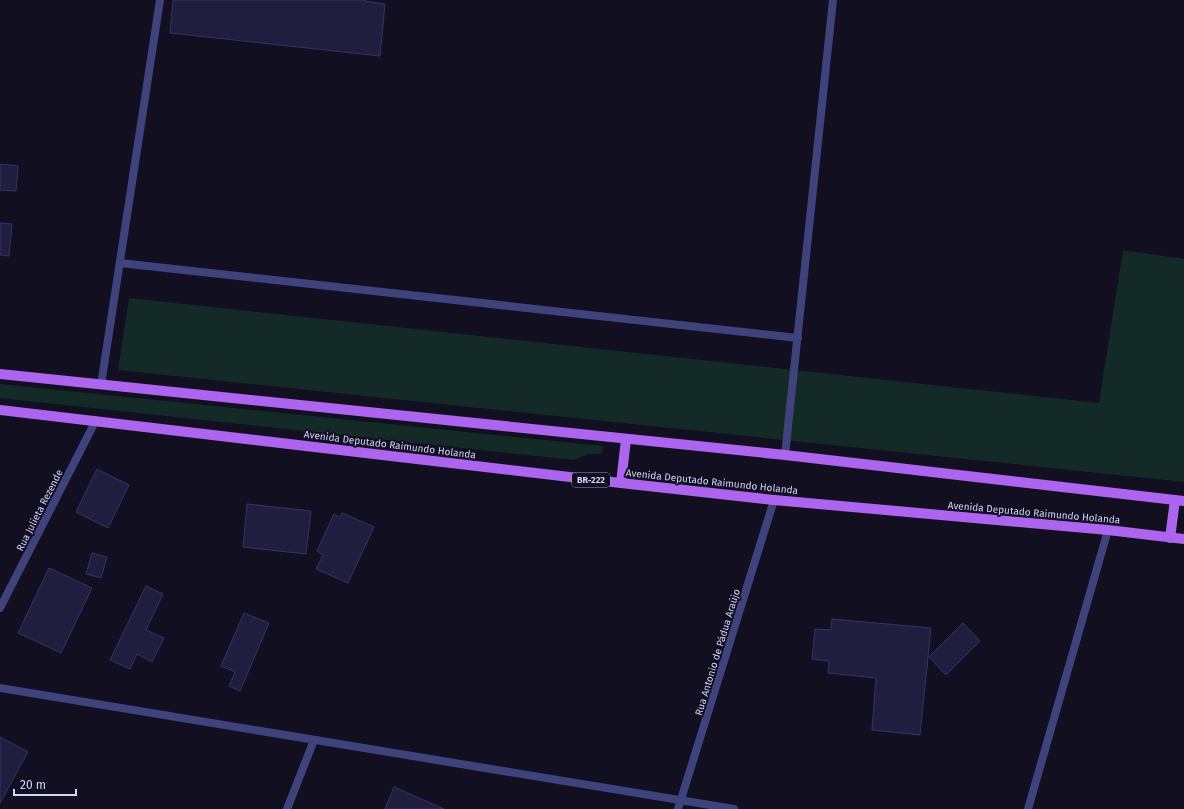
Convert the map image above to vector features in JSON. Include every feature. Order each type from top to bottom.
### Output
[{"type":"main road","points":[[0,374],[786,455],[1180,501],[1170,538]]},
{"type":"main road","name":"Avenida Deputado Raimundo Holanda","points":[[0,410],[774,500],[1108,530],[1184,539]]},
{"type":"main road","points":[[621,483],[626,439]]},
{"type":"street","points":[[102,385],[160,0]]},
{"type":"street","points":[[786,455],[833,0]]},
{"type":"street","points":[[120,263],[798,338]]},
{"type":"street","name":"Rua Julieta Rezende","points":[[0,608],[96,420]]},
{"type":"street","name":"Rua Antonio de Pádua Araújo","points":[[678,809],[774,500]]},
{"type":"street","points":[[1028,809],[1108,530]]},
{"type":"street","points":[[0,688],[734,809]]},
{"type":"street","points":[[287,809],[314,740]]},
{"type":"green space","points":[[1123,250],[1184,259],[1184,482],[118,370],[129,298],[1099,403]]},
{"type":"green space","points":[[0,384],[603,446],[602,454],[589,454],[573,460],[0,398]]},
{"type":"building","points":[[173,0],[365,0],[385,4],[380,56],[170,33]]},
{"type":"building","points":[[0,164],[18,166],[16,191],[0,190]]},
{"type":"building","points":[[0,223],[12,224],[9,256],[0,255]]},
{"type":"building","points":[[97,469],[129,485],[108,528],[76,512]]},
{"type":"building","points":[[247,504],[311,511],[306,554],[243,547]]},
{"type":"building","points":[[342,513],[374,527],[348,583],[316,569],[323,555],[317,551],[334,514],[340,517]]},
{"type":"building","points":[[92,553],[107,557],[101,578],[86,574]]},
{"type":"building","points":[[49,568],[92,588],[61,653],[18,633]]},
{"type":"building","points":[[146,586],[163,594],[146,630],[164,638],[152,662],[137,654],[130,669],[110,660]]},
{"type":"building","points":[[244,613],[269,623],[240,691],[229,686],[235,672],[221,666]]},
{"type":"building","points":[[832,619],[931,628],[920,735],[872,730],[876,678],[828,673],[829,661],[812,659],[815,629],[831,630]]},
{"type":"building","points":[[963,623],[980,641],[946,675],[929,657]]},
{"type":"building","points":[[0,737],[28,752],[0,803]]},
{"type":"building","points":[[394,787],[444,809],[385,809]]}]
